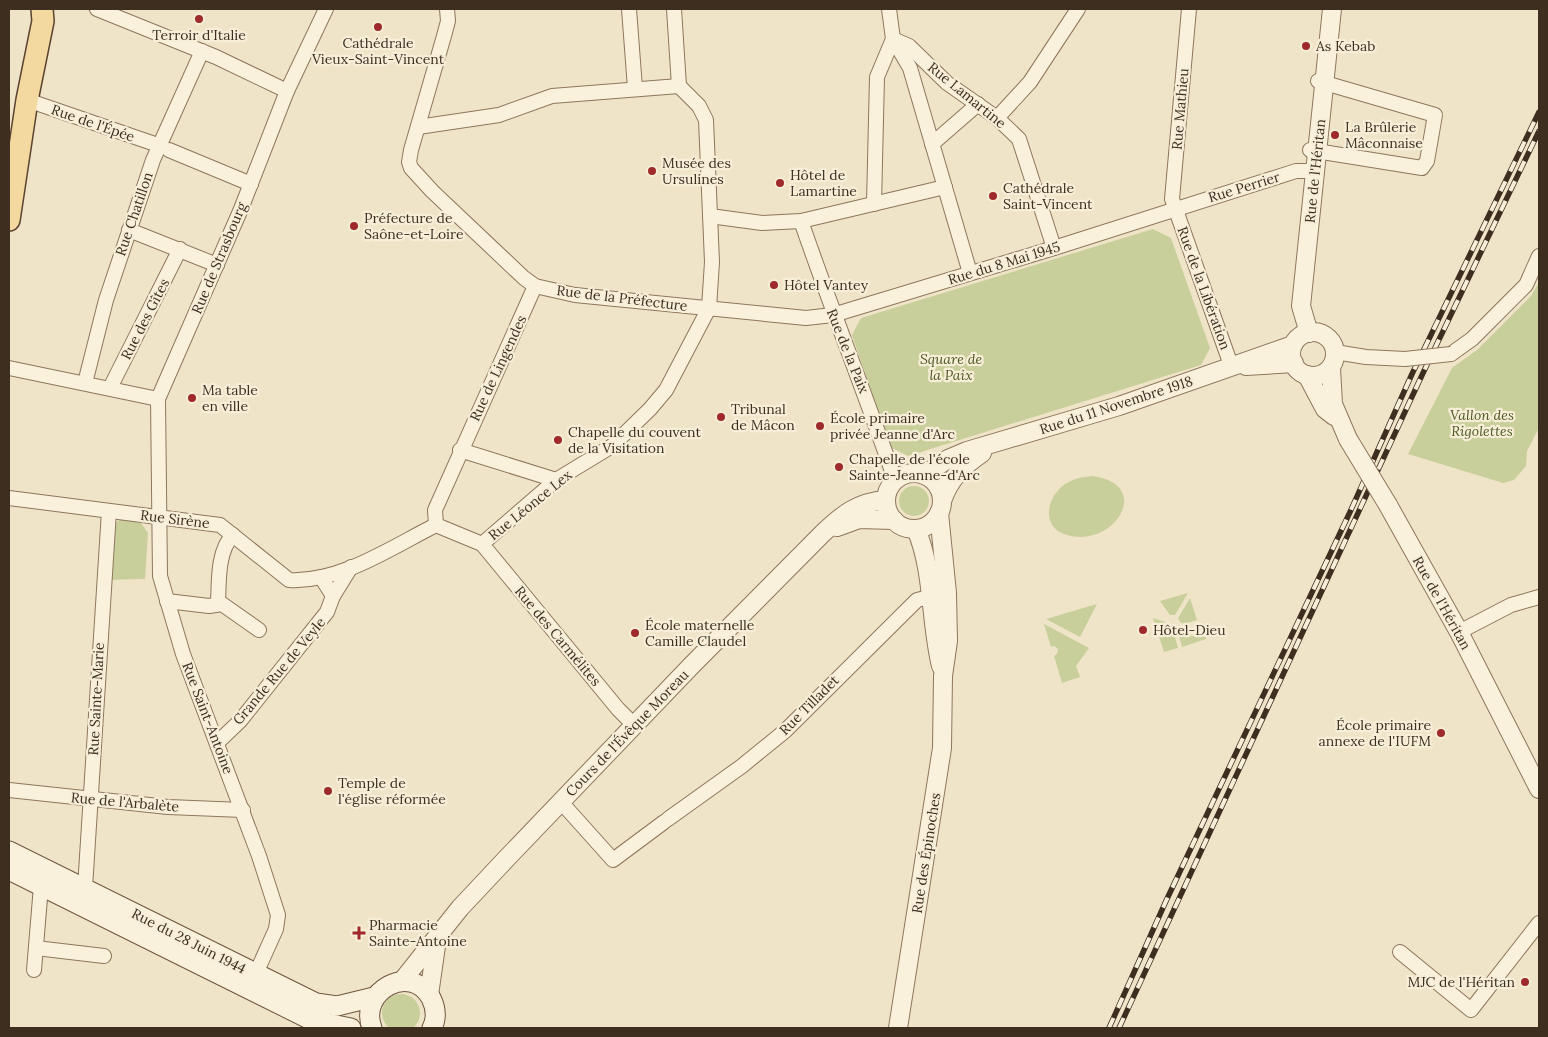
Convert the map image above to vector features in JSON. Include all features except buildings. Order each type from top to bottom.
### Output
[{"type":"main road","points":[[9,220],[27,100],[45,13]]},
{"type":"main road","name":"Rue du 28 Juin 1944","points":[[9,851],[85,888],[252,981],[311,1020],[351,1028]]},
{"type":"main road","name":"Rue du 28 Juin 1944","points":[[9,870],[252,981],[316,1003],[337,1006],[374,997]]},
{"type":"main road","points":[[372,1028],[369,1013],[374,997],[391,983],[402,982],[418,985],[429,995],[435,1010],[437,1025]]},
{"type":"street","points":[[97,9],[202,51],[287,91]]},
{"type":"street","name":"Rue de Strasbourg","points":[[159,517],[158,399],[251,184],[287,91],[326,9]]},
{"type":"street","points":[[447,9],[448,21],[409,162],[411,168],[432,191],[535,286]]},
{"type":"street","points":[[629,9],[635,88]]},
{"type":"street","points":[[674,9],[679,86],[699,106],[706,120],[712,262],[709,308]]},
{"type":"street","points":[[889,9],[893,39],[910,68],[970,273]]},
{"type":"street","points":[[997,118],[1030,82],[1078,9]]},
{"type":"street","name":"Rue Mathieu","points":[[1174,208],[1172,199],[1189,9]]},
{"type":"street","name":"Rue de l'Héritan","points":[[1309,332],[1301,306],[1314,171],[1313,150],[1320,82],[1332,9]]},
{"type":"street","points":[[874,204],[877,77],[893,39]]},
{"type":"street","name":"Rue Lamartine","points":[[893,39],[909,46],[947,83],[997,118],[1019,139],[1054,248]]},
{"type":"street","name":"Rue Chatillon","points":[[85,383],[106,300],[129,230],[202,51]]},
{"type":"street","points":[[1313,150],[1422,168],[1428,161],[1435,115],[1320,82]]},
{"type":"street","points":[[418,127],[499,115],[552,96],[679,86]]},
{"type":"street","name":"Rue de l'Épée","points":[[27,100],[164,147],[251,184]]},
{"type":"street","points":[[932,144],[978,104]]},
{"type":"street","name":"Rue Perrier","points":[[1174,208],[1296,171],[1314,171]]},
{"type":"street","points":[[710,216],[762,223],[801,221],[944,187]]},
{"type":"street","name":"Rue du 8 Mai 1945","points":[[833,314],[1054,248],[1174,208]]},
{"type":"street","name":"Rue de la Libération","points":[[1174,208],[1235,367]]},
{"type":"street","name":"Rue de la Paix","points":[[801,221],[833,314],[867,398],[896,480]]},
{"type":"street","points":[[129,230],[217,265]]},
{"type":"street","name":"Rue des Gîtes","points":[[110,388],[180,249]]},
{"type":"street","points":[[1333,360],[1329,339],[1316,332],[1302,335],[1292,351],[1294,363],[1307,375],[1320,375],[1333,360],[1366,357],[1405,359],[1451,354],[1472,339],[1526,285],[1539,256]]},
{"type":"street","name":"Rue de la Préfecture","points":[[535,286],[601,298],[806,318],[833,314]]},
{"type":"street","name":"Rue de Lingendes","points":[[436,524],[435,510],[460,450],[535,286]]},
{"type":"street","name":"Rue Léonce Lex","points":[[482,544],[556,480],[612,446],[650,409],[666,390],[709,308]]},
{"type":"street","name":"Rue du 11 Novembre 1918","points":[[924,475],[948,459],[1118,406],[1294,345]]},
{"type":"street","name":"Rue de l'Héritan","points":[[1333,360],[1333,404],[1338,420],[1459,632],[1539,789]]},
{"type":"street","name":"Rue du 11 Novembre 1918","points":[[1235,367],[1294,363]]},
{"type":"street","points":[[9,368],[158,399]]},
{"type":"street","name":"Rue de l'Héritan","points":[[1307,375],[1325,409],[1338,420]]},
{"type":"street","name":"Rue du 11 Novembre 1918","points":[[941,507],[955,475],[964,465],[995,444]]},
{"type":"street","points":[[460,450],[556,480]]},
{"type":"street","points":[[912,473],[924,475],[935,482],[941,507],[930,524],[916,529],[904,527],[894,520],[888,511],[886,500],[888,492],[896,480],[912,473]]},
{"type":"street","name":"Rue Sirène","points":[[9,498],[220,525],[290,580],[302,580],[321,576],[351,567]]},
{"type":"street","name":"Cours de l'Évêque Moreau","points":[[402,982],[438,939],[460,908],[635,726],[844,514],[872,501],[886,500]]},
{"type":"street","name":"Rue des Épinoches","points":[[938,594],[941,507]]},
{"type":"street","name":"Rue Sainte-Marie","points":[[85,888],[109,511]]},
{"type":"street","name":"Rue Saint-Antoine","points":[[159,517],[160,576],[167,601],[183,654],[243,810],[278,915],[276,929],[252,981]]},
{"type":"street","name":"Cours de l'Évêque Moreau","points":[[824,534],[856,519],[894,520]]},
{"type":"street","points":[[351,567],[436,524],[482,544]]},
{"type":"street","name":"Rue des Épinoches","points":[[898,1028],[942,748],[943,676],[948,641],[938,594],[916,529]]},
{"type":"street","points":[[218,604],[220,570],[228,540],[233,535]]},
{"type":"street","name":"Rue des Carmélites","points":[[482,544],[618,709],[635,726]]},
{"type":"street","name":"Grande Rue de Veyle","points":[[218,742],[240,721],[327,612],[333,596],[351,567]]},
{"type":"street","points":[[321,576],[333,596]]},
{"type":"street","name":"Rue Tilladet","points":[[561,802],[613,860],[742,766],[784,730],[917,600],[938,594]]},
{"type":"street","points":[[1459,632],[1511,605],[1539,597]]},
{"type":"street","points":[[167,601],[209,606],[222,604],[259,630]]},
{"type":"street","name":"Rue de l'Arbalète","points":[[9,790],[90,800],[243,810]]},
{"type":"street","points":[[34,970],[41,886]]},
{"type":"street","points":[[1400,952],[1471,1010],[1539,923]]},
{"type":"street","name":"Cours de l'Évêque Moreau","points":[[429,995],[438,939]]},
{"type":"street","points":[[36,948],[104,956]]},
{"type":"green space","name":"Square de la Paix","points":[[1153,229],[1171,238],[1210,348],[1201,365],[908,456],[890,447],[852,335],[861,318]]},
{"type":"green space","name":"Vallon des Rigolettes","points":[[1539,282],[1539,428],[1527,451],[1526,466],[1514,480],[1503,483],[1408,454],[1452,368],[1477,350],[1531,296]]},
{"type":"green space","points":[[1092,476],[1111,481],[1121,491],[1124,502],[1121,514],[1112,525],[1100,533],[1084,537],[1067,535],[1058,531],[1052,525],[1049,518],[1051,502],[1055,495],[1060,488],[1070,481]]},
{"type":"green space","points":[[914,486],[925,490],[929,501],[925,512],[914,516],[903,512],[899,501],[903,490]]},
{"type":"green space","points":[[121,519],[141,523],[148,533],[145,579],[105,580],[114,524]]},
{"type":"green space","points":[[1188,593],[1175,615],[1170,615],[1160,601]]},
{"type":"green space","points":[[1190,598],[1197,620],[1184,624],[1178,618]]},
{"type":"green space","points":[[1097,604],[1080,637],[1046,619]]},
{"type":"green space","points":[[1153,618],[1165,622],[1167,627],[1173,629],[1178,648],[1164,652]]},
{"type":"green space","points":[[1044,624],[1089,648],[1076,666],[1080,677],[1062,683],[1054,656],[1057,654],[1058,649],[1054,646],[1051,647]]},
{"type":"green space","points":[[1179,626],[1186,629],[1191,636],[1206,637],[1206,639],[1182,647],[1177,628]]},
{"type":"green space","points":[[401,994],[414,1000],[420,1013],[414,1026],[401,1032],[388,1026],[382,1013],[388,1000]]},
{"type":"railway","points":[[1109,1028],[1166,901],[1350,512],[1412,374],[1539,112]]},
{"type":"railway","points":[[1119,1028],[1423,373],[1539,131]]},
{"type":"place","name":"Terroir d'Italie","points":[[199,19]]},
{"type":"place","name":"Cathédrale Vieux-Saint-Vincent","points":[[378,27]]},
{"type":"place","name":"As Kebab","points":[[1306,46]]},
{"type":"place","name":"La Brûlerie Mâconnaise","points":[[1335,135]]},
{"type":"place","name":"Musée des Ursulines","points":[[652,171]]},
{"type":"place","name":"Hôtel de Lamartine","points":[[780,183]]},
{"type":"place","name":"Cathédrale Saint-Vincent","points":[[993,196]]},
{"type":"place","name":"Préfecture de Saône-et-Loire","points":[[354,226]]},
{"type":"place","name":"Hôtel Vantey","points":[[774,285]]},
{"type":"place","name":"Ma table en ville","points":[[192,398]]},
{"type":"place","name":"Tribunal de Mâcon","points":[[721,417]]},
{"type":"place","name":"École primaire privée Jeanne d'Arc","points":[[820,426]]},
{"type":"place","name":"Chapelle du couvent de la Visitation","points":[[558,440]]},
{"type":"place","name":"Chapelle de l'école Sainte-Jeanne-d'Arc","points":[[839,467]]},
{"type":"place","name":"Hôtel-Dieu","points":[[1143,630]]},
{"type":"place","name":"École maternelle Camille Claudel","points":[[635,633]]},
{"type":"place","name":"École primaire annexe de l'IUFM","points":[[1441,733]]},
{"type":"place","name":"Temple de l'église réformée","points":[[328,791]]},
{"type":"place","name":"Pharmacie Sainte-Antoine","points":[[359,933]]},
{"type":"place","name":"MJC de l'Héritan","points":[[1525,982]]}]
